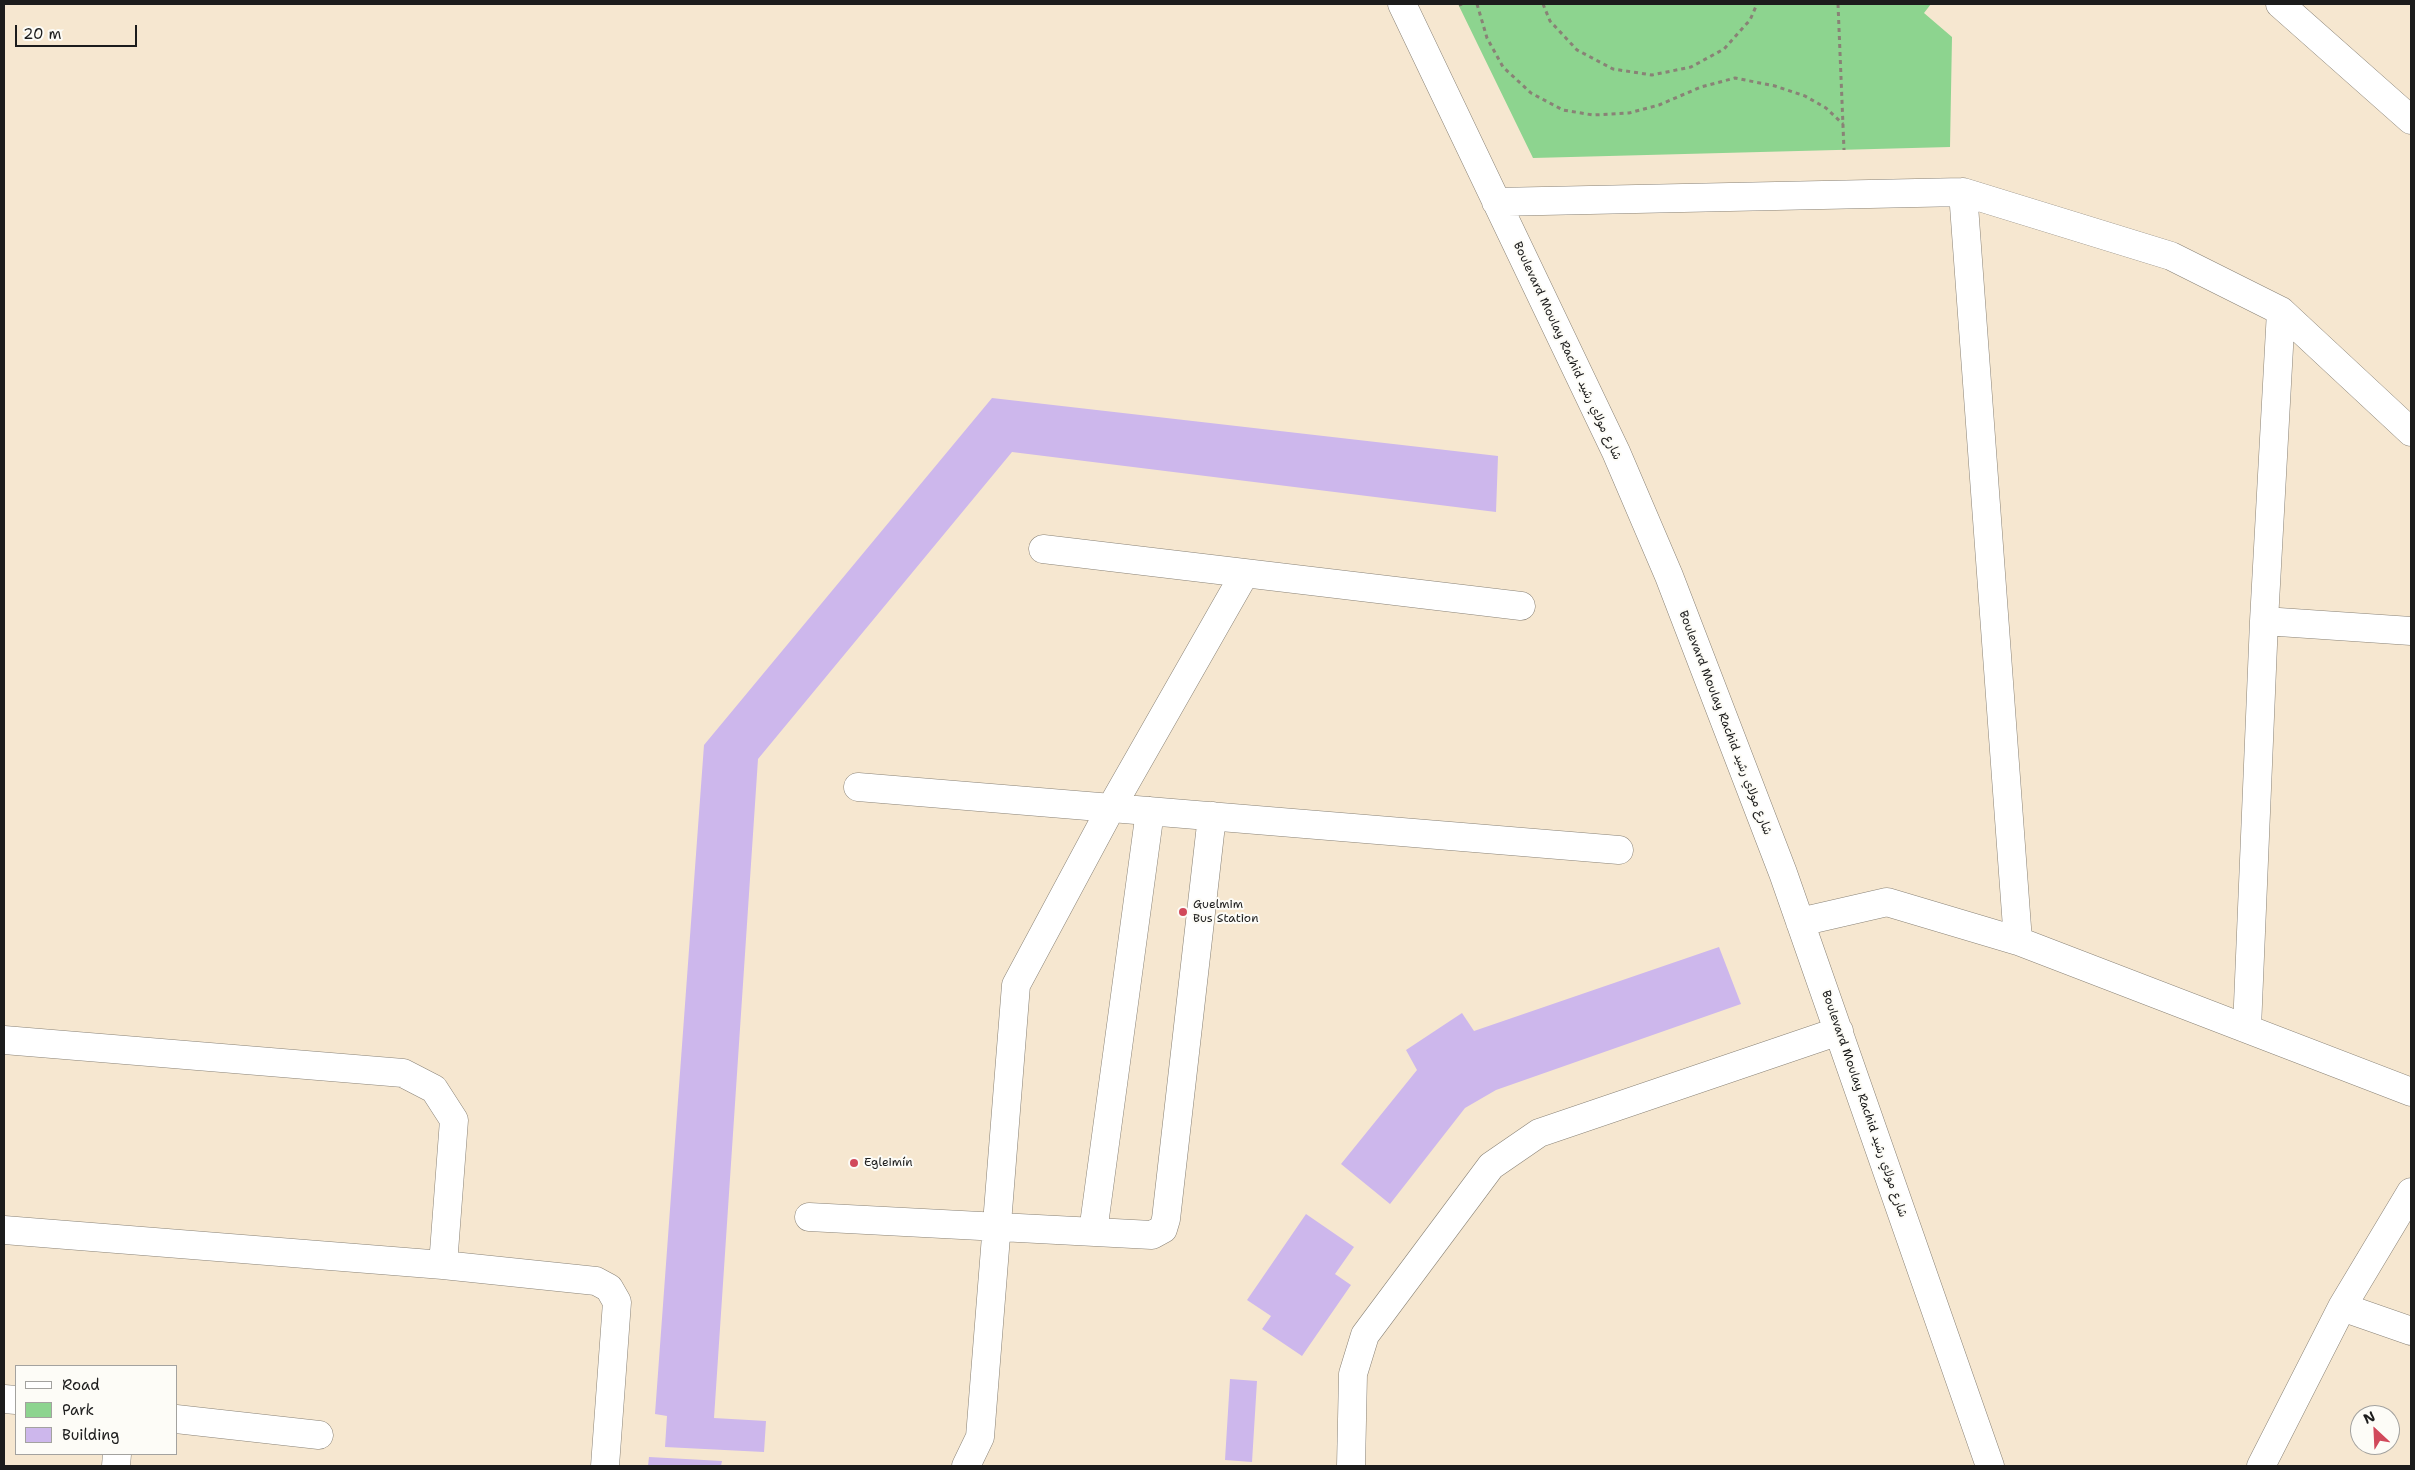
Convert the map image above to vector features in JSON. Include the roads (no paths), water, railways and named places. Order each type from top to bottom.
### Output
[{"type":"street","name":"Boulevard Moulay Rachid شارع مولاي رشيد","points":[[1402,4],[1616,452],[1669,576],[1800,922],[1990,1466]]},
{"type":"street","points":[[2280,4],[2411,120]]},
{"type":"street","points":[[1964,192],[2018,941]]},
{"type":"street","points":[[1496,202],[1964,192],[2171,256],[2281,311],[2411,432]]},
{"type":"street","points":[[2247,1028],[2264,621],[2281,311]]},
{"type":"street","points":[[1044,549],[1521,606]]},
{"type":"street","points":[[966,1466],[980,1437],[1016,985],[1111,808],[1245,573]]},
{"type":"street","points":[[2264,621],[2411,631]]},
{"type":"street","points":[[858,787],[1619,850]]},
{"type":"street","points":[[1093,1232],[1150,811]]},
{"type":"street","points":[[809,1217],[1152,1235],[1158,1233],[1165,1225],[1212,816]]},
{"type":"street","points":[[1800,922],[1887,902],[2018,941],[2411,1092]]},
{"type":"street","points":[[1351,1466],[1353,1374],[1364,1334],[1491,1166],[1539,1133],[1839,1031]]},
{"type":"street","points":[[4,1040],[403,1072],[434,1090],[454,1120],[443,1265]]},
{"type":"street","points":[[2261,1466],[2342,1307],[2411,1192]]},
{"type":"street","points":[[4,1230],[443,1265],[596,1282],[609,1288],[617,1302],[605,1466]]},
{"type":"street","points":[[2342,1307],[2411,1331]]},
{"type":"street","points":[[178,1418],[319,1435]]},
{"type":"street","points":[[980,1437],[989,1466]]},
{"type":"place","name":"Guelmim Bus Station","points":[[1183,912]]},
{"type":"place","name":"Egleimín","points":[[854,1163]]}]
